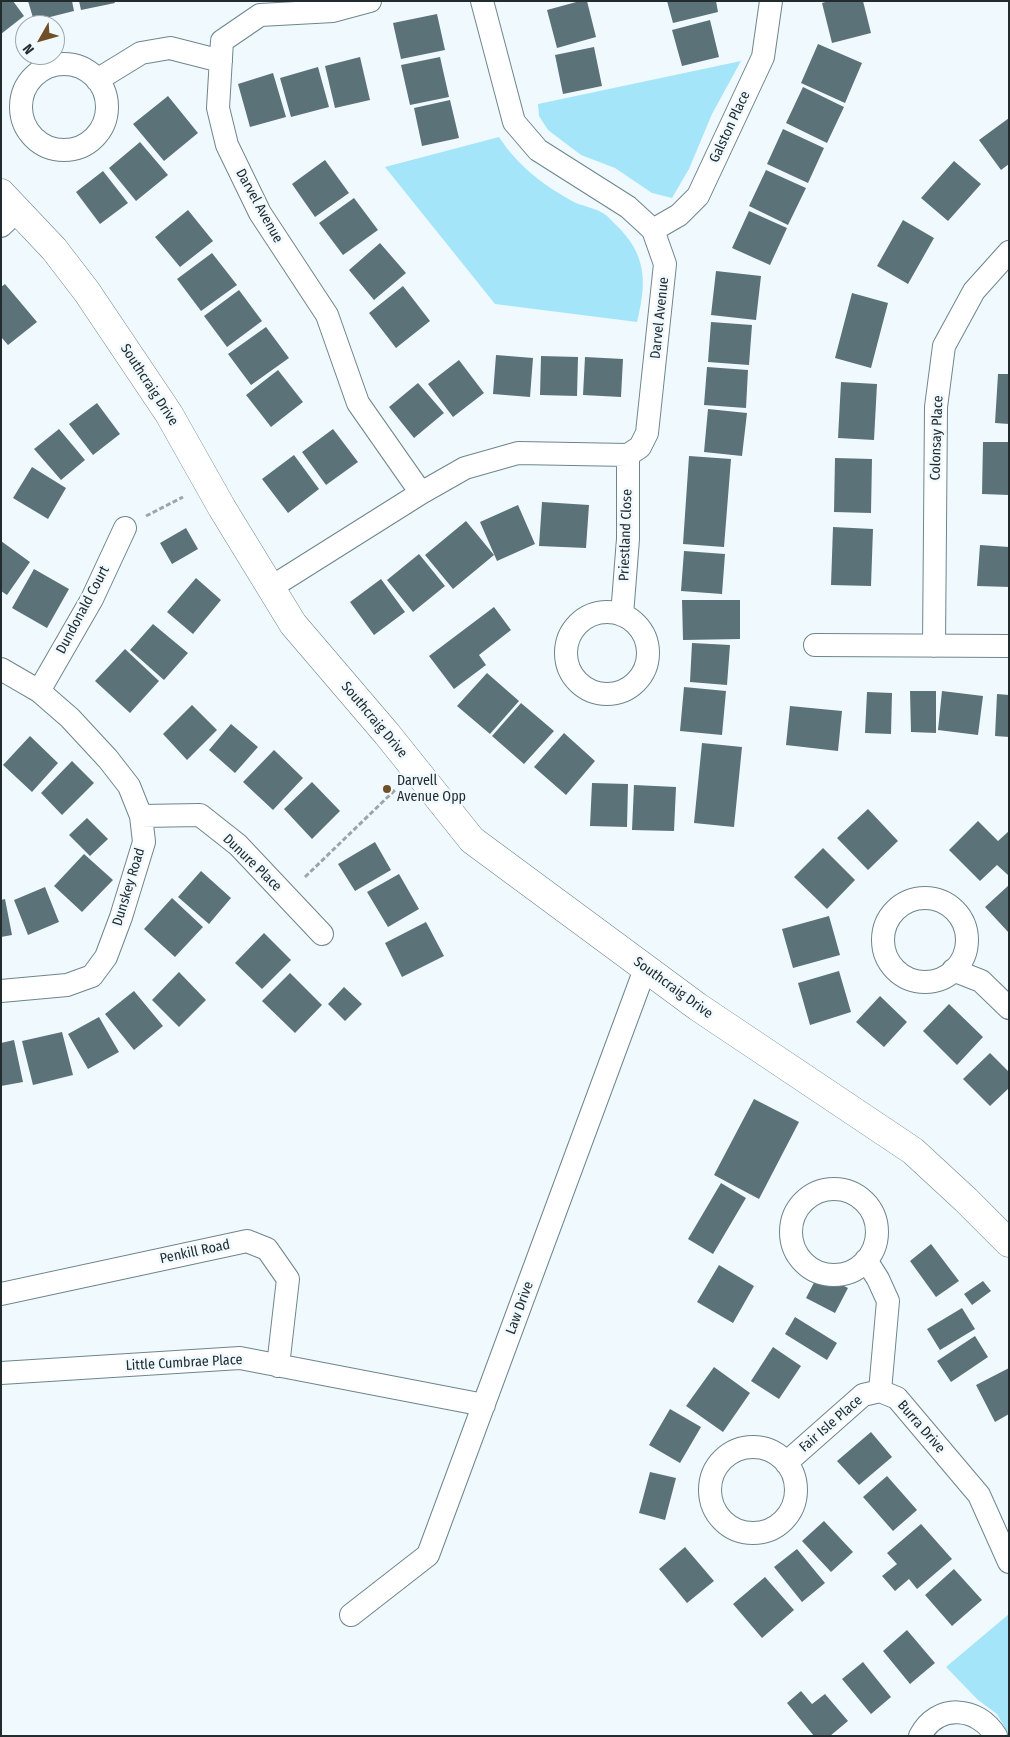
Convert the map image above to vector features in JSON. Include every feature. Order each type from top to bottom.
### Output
[{"type":"street","name":"Darvel Avenue","points":[[370,1],[333,11],[260,15],[222,41],[218,108],[227,145],[260,213],[327,315],[358,403],[421,493]]},
{"type":"street","name":"Darvel Avenue","points":[[482,1],[514,122],[538,150],[628,207],[653,230],[666,264],[648,433],[640,447],[628,455]]},
{"type":"street","name":"Galston Place","points":[[653,230],[679,216],[698,196],[763,57],[771,1]]},
{"type":"street","points":[[97,80],[141,53],[170,48],[221,61]]},
{"type":"street","name":"Southcraig Drive","points":[[7,210],[54,249],[87,292],[169,414],[208,483],[293,624],[416,769],[472,840],[698,1007],[913,1152],[966,1200],[1009,1243]]},
{"type":"street","name":"Colonsay Place","points":[[934,646],[936,407],[944,346],[974,291],[1009,252]]},
{"type":"street","points":[[270,588],[421,493],[465,468],[518,453],[628,455]]},
{"type":"street","name":"Priestland Close","points":[[622,615],[628,539],[628,455]]},
{"type":"street","name":"Dundonald Court","points":[[39,691],[92,599],[125,528]]},
{"type":"street","points":[[815,645],[1009,646]]},
{"type":"street","name":"Dunskey Road","points":[[1,670],[39,691],[70,718],[108,759],[129,786],[141,816],[144,842],[124,908],[106,957],[92,976],[67,985],[1,991]]},
{"type":"street","name":"Dunure Place","points":[[141,816],[200,815],[238,845],[322,934]]},
{"type":"street","name":"Law Drive","points":[[351,1615],[428,1556],[645,969]]},
{"type":"street","points":[[954,970],[981,981],[1009,1008]]},
{"type":"street","name":"Penkill Road","points":[[1,1294],[247,1241],[267,1248],[288,1279],[278,1366]]},
{"type":"street","points":[[866,1260],[878,1279],[888,1301],[880,1391]]},
{"type":"street","name":"Little Cumbrae Place","points":[[1,1373],[240,1358],[484,1405]]},
{"type":"street","name":"Fair Isle Place","points":[[786,1463],[863,1395],[880,1391]]},
{"type":"street","name":"Burra Drive","points":[[880,1391],[897,1398],[979,1495],[1009,1562]]},
{"type":"street","points":[[920,1736],[923,1729],[934,1719],[948,1713],[964,1712],[978,1717],[991,1728],[996,1736]]},
{"type":"path","points":[[125,528],[208,483]]},
{"type":"path","points":[[286,896],[416,769]]},
{"type":"shaded area","points":[[741,61],[712,114],[689,169],[672,198],[652,193],[615,168],[581,155],[548,130],[539,116],[538,104]]},
{"type":"shaded area","points":[[499,137],[514,157],[541,181],[572,201],[603,213],[626,235],[639,258],[642,269],[642,294],[637,322],[495,304],[385,167]]},
{"type":"shaded area","points":[[1009,1614],[1009,1735],[997,1714],[978,1700],[946,1667]]},
{"type":"building","points":[[1,1],[13,1],[23,15],[15,15],[15,23],[1,34]]},
{"type":"building","points":[[28,1],[72,1],[74,11],[58,15],[32,15]]},
{"type":"building","points":[[79,1],[114,1],[115,3],[81,10]]},
{"type":"building","points":[[580,1],[587,1],[596,37],[557,48],[547,10]]},
{"type":"building","points":[[667,1],[716,1],[718,12],[673,23]]},
{"type":"building","points":[[829,1],[863,1],[871,33],[832,43],[822,3]]},
{"type":"building","points":[[437,14],[445,50],[401,59],[393,23]]},
{"type":"building","points":[[710,20],[719,57],[682,66],[672,30]]},
{"type":"building","points":[[818,44],[862,63],[845,103],[801,83]]},
{"type":"building","points":[[594,47],[602,86],[563,94],[555,55]]},
{"type":"building","points":[[360,57],[370,100],[335,108],[325,66]]},
{"type":"building","points":[[440,57],[449,97],[410,105],[401,65]]},
{"type":"building","points":[[318,67],[329,107],[291,117],[280,78]]},
{"type":"building","points":[[273,73],[286,117],[250,127],[238,84]]},
{"type":"building","points":[[803,87],[844,107],[827,143],[786,123]]},
{"type":"building","points":[[168,96],[198,133],[164,161],[133,124]]},
{"type":"building","points":[[450,100],[459,138],[422,146],[414,108]]},
{"type":"building","points":[[1009,118],[1009,164],[1001,170],[979,140]]},
{"type":"building","points":[[783,129],[824,148],[808,183],[767,164]]},
{"type":"building","points":[[140,142],[168,175],[136,201],[109,168]]},
{"type":"building","points":[[325,160],[349,193],[315,217],[292,184]]},
{"type":"building","points":[[954,161],[981,184],[948,221],[921,198]]},
{"type":"building","points":[[766,170],[806,188],[788,225],[749,206]]},
{"type":"building","points":[[103,171],[128,203],[100,224],[76,192]]},
{"type":"building","points":[[354,198],[378,230],[343,255],[319,223]]},
{"type":"building","points":[[188,210],[213,241],[180,267],[155,237]]},
{"type":"building","points":[[749,211],[787,228],[770,265],[732,248]]},
{"type":"building","points":[[903,220],[934,238],[908,284],[877,266]]},
{"type":"building","points":[[380,243],[406,273],[374,300],[349,270]]},
{"type":"building","points":[[212,253],[237,285],[201,311],[177,279]]},
{"type":"building","points":[[716,271],[761,276],[756,320],[711,315]]},
{"type":"building","points":[[5,284],[37,322],[8,345],[1,337],[1,287]]},
{"type":"building","points":[[403,286],[430,321],[396,348],[369,313]]},
{"type":"building","points":[[239,290],[262,321],[227,347],[204,316]]},
{"type":"building","points":[[852,293],[888,303],[871,368],[835,358]]},
{"type":"building","points":[[711,322],[752,325],[749,365],[708,362]]},
{"type":"building","points":[[266,327],[289,358],[251,385],[228,354]]},
{"type":"building","points":[[496,355],[533,358],[530,397],[493,394]]},
{"type":"building","points":[[541,356],[578,357],[577,396],[540,395]]},
{"type":"building","points":[[585,357],[623,359],[621,397],[583,395]]},
{"type":"building","points":[[459,360],[484,393],[453,417],[428,384]]},
{"type":"building","points":[[707,367],[748,370],[746,408],[704,405]]},
{"type":"building","points":[[278,370],[303,402],[271,427],[246,395]]},
{"type":"building","points":[[998,374],[1009,374],[1009,424],[995,423]]},
{"type":"building","points":[[841,382],[877,384],[874,440],[838,438]]},
{"type":"building","points":[[418,383],[444,413],[414,438],[389,407]]},
{"type":"building","points":[[97,403],[120,434],[93,455],[69,424]]},
{"type":"building","points":[[708,409],[747,413],[742,456],[704,452]]},
{"type":"building","points":[[59,429],[85,460],[61,480],[34,449]]},
{"type":"building","points":[[333,429],[358,462],[326,485],[302,452]]},
{"type":"building","points":[[983,442],[1009,442],[1009,495],[982,494]]},
{"type":"building","points":[[294,455],[319,489],[288,513],[262,479]]},
{"type":"building","points":[[689,456],[731,459],[724,547],[683,544]]},
{"type":"building","points":[[835,458],[872,459],[871,513],[834,512]]},
{"type":"building","points":[[32,467],[66,488],[48,519],[13,498]]},
{"type":"building","points":[[542,502],[589,505],[586,548],[539,546]]},
{"type":"building","points":[[518,505],[535,544],[497,561],[480,522]]},
{"type":"building","points":[[466,521],[494,555],[453,589],[425,555]]},
{"type":"building","points":[[833,527],[873,529],[871,586],[831,585]]},
{"type":"building","points":[[186,528],[198,549],[172,564],[160,543]]},
{"type":"building","points":[[1,541],[30,562],[7,595],[1,591]]},
{"type":"building","points":[[980,545],[1009,547],[1009,587],[977,586]]},
{"type":"building","points":[[684,551],[725,554],[722,594],[681,591]]},
{"type":"building","points":[[419,554],[445,586],[413,612],[387,580]]},
{"type":"building","points":[[34,569],[69,589],[47,628],[12,608]]},
{"type":"building","points":[[196,578],[221,600],[193,634],[167,612]]},
{"type":"building","points":[[381,579],[405,612],[374,635],[350,602]]},
{"type":"building","points":[[682,600],[740,600],[740,639],[683,640]]},
{"type":"building","points":[[494,607],[511,630],[479,655],[486,665],[454,689],[429,656]]},
{"type":"building","points":[[153,624],[188,653],[164,680],[130,650]]},
{"type":"building","points":[[692,643],[730,645],[727,685],[690,682]]},
{"type":"building","points":[[125,649],[159,681],[130,713],[95,681]]},
{"type":"building","points":[[487,673],[519,701],[490,734],[457,706]]},
{"type":"building","points":[[684,687],[726,691],[722,735],[680,731]]},
{"type":"building","points":[[910,691],[936,691],[936,733],[911,732]]},
{"type":"building","points":[[942,691],[983,696],[978,735],[938,730]]},
{"type":"building","points":[[867,692],[892,693],[891,734],[865,733]]},
{"type":"building","points":[[997,694],[1009,695],[1009,737],[995,736]]},
{"type":"building","points":[[521,703],[554,731],[524,764],[492,736]]},
{"type":"building","points":[[192,705],[217,730],[187,760],[163,734]]},
{"type":"building","points":[[790,706],[842,711],[838,751],[786,745]]},
{"type":"building","points":[[231,724],[258,747],[235,773],[209,750]]},
{"type":"building","points":[[564,733],[595,761],[566,795],[534,767]]},
{"type":"building","points":[[30,736],[58,763],[32,792],[3,765]]},
{"type":"building","points":[[702,743],[742,747],[734,827],[694,823]]},
{"type":"building","points":[[274,750],[303,778],[273,810],[243,782]]},
{"type":"building","points":[[72,761],[94,783],[62,815],[41,793]]},
{"type":"building","points":[[312,782],[340,811],[312,839],[284,809]]},
{"type":"building","points":[[592,783],[628,784],[627,827],[590,826]]},
{"type":"building","points":[[634,785],[676,787],[674,831],[632,830]]},
{"type":"building","points":[[868,809],[898,841],[868,870],[837,838]]},
{"type":"building","points":[[87,818],[108,839],[90,856],[69,835]]},
{"type":"building","points":[[978,821],[998,841],[1009,831],[1008,875],[997,865],[980,881],[949,850]]},
{"type":"building","points":[[375,842],[391,870],[355,891],[338,864]]},
{"type":"building","points":[[823,848],[855,880],[827,909],[794,877]]},
{"type":"building","points":[[84,854],[113,880],[82,912],[54,886]]},
{"type":"building","points":[[201,871],[231,898],[209,924],[178,897]]},
{"type":"building","points":[[399,874],[419,909],[388,927],[367,892]]},
{"type":"building","points":[[1009,885],[1009,933],[985,907]]},
{"type":"building","points":[[45,887],[59,922],[28,935],[14,900]]},
{"type":"building","points":[[172,898],[203,927],[175,957],[144,929]]},
{"type":"building","points":[[5,899],[12,935],[1,937],[1,900]]},
{"type":"building","points":[[829,916],[840,955],[793,968],[782,929]]},
{"type":"building","points":[[426,922],[444,956],[402,977],[385,943]]},
{"type":"building","points":[[264,933],[291,960],[262,989],[235,963]]},
{"type":"building","points":[[839,971],[851,1012],[810,1025],[798,983]]},
{"type":"building","points":[[179,972],[206,1000],[179,1027],[152,1000]]},
{"type":"building","points":[[290,973],[322,1005],[295,1033],[262,1001]]},
{"type":"building","points":[[344,987],[362,1004],[345,1021],[328,1004]]},
{"type":"building","points":[[134,991],[163,1026],[134,1050],[105,1014]]},
{"type":"building","points":[[880,996],[907,1022],[884,1047],[856,1022]]},
{"type":"building","points":[[949,1004],[983,1037],[957,1065],[923,1031]]},
{"type":"building","points":[[99,1017],[119,1052],[88,1069],[68,1034]]},
{"type":"building","points":[[62,1032],[73,1075],[33,1085],[22,1041]]},
{"type":"building","points":[[14,1040],[23,1082],[1,1086],[1,1043]]},
{"type":"building","points":[[990,1053],[1009,1072],[1009,1088],[990,1106],[963,1079]]},
{"type":"building","points":[[754,1099],[799,1122],[759,1199],[714,1175]]},
{"type":"building","points":[[721,1183],[746,1198],[713,1254],[688,1239]]},
{"type":"building","points":[[931,1244],[959,1281],[936,1297],[910,1261]]},
{"type":"building","points":[[719,1265],[754,1286],[733,1323],[697,1302]]},
{"type":"building","points":[[819,1273],[848,1288],[835,1313],[806,1298]]},
{"type":"building","points":[[983,1281],[991,1291],[972,1305],[964,1294]]},
{"type":"building","points":[[962,1308],[975,1329],[940,1350],[927,1329]]},
{"type":"building","points":[[795,1317],[837,1343],[827,1360],[785,1334]]},
{"type":"building","points":[[975,1336],[988,1357],[951,1382],[937,1361]]},
{"type":"building","points":[[773,1347],[801,1366],[779,1399],[751,1381]]},
{"type":"building","points":[[714,1367],[750,1393],[723,1432],[686,1406]]},
{"type":"building","points":[[1009,1368],[1009,1414],[995,1422],[976,1385]]},
{"type":"building","points":[[670,1409],[701,1427],[680,1463],[649,1445]]},
{"type":"building","points":[[871,1432],[892,1457],[859,1485],[837,1461]]},
{"type":"building","points":[[650,1472],[676,1478],[665,1520],[639,1513]]},
{"type":"building","points":[[887,1476],[917,1510],[893,1531],[863,1497]]},
{"type":"building","points":[[824,1521],[853,1552],[831,1572],[802,1541]]},
{"type":"building","points":[[921,1524],[952,1559],[917,1589],[909,1579],[895,1591],[882,1576],[897,1564],[887,1553]]},
{"type":"building","points":[[685,1547],[714,1581],[687,1603],[659,1569]]},
{"type":"building","points":[[797,1549],[825,1583],[802,1602],[774,1567]]},
{"type":"building","points":[[954,1569],[982,1600],[952,1626],[925,1595]]},
{"type":"building","points":[[765,1577],[794,1610],[762,1638],[733,1604]]},
{"type":"building","points":[[907,1630],[935,1663],[910,1684],[883,1651]]},
{"type":"building","points":[[863,1662],[891,1697],[871,1714],[842,1679]]},
{"type":"building","points":[[801,1691],[812,1704],[825,1694],[848,1721],[830,1736],[814,1736],[787,1703]]},
{"type":"place","name":"Darvell Avenue Opp","points":[[387,789]]}]
